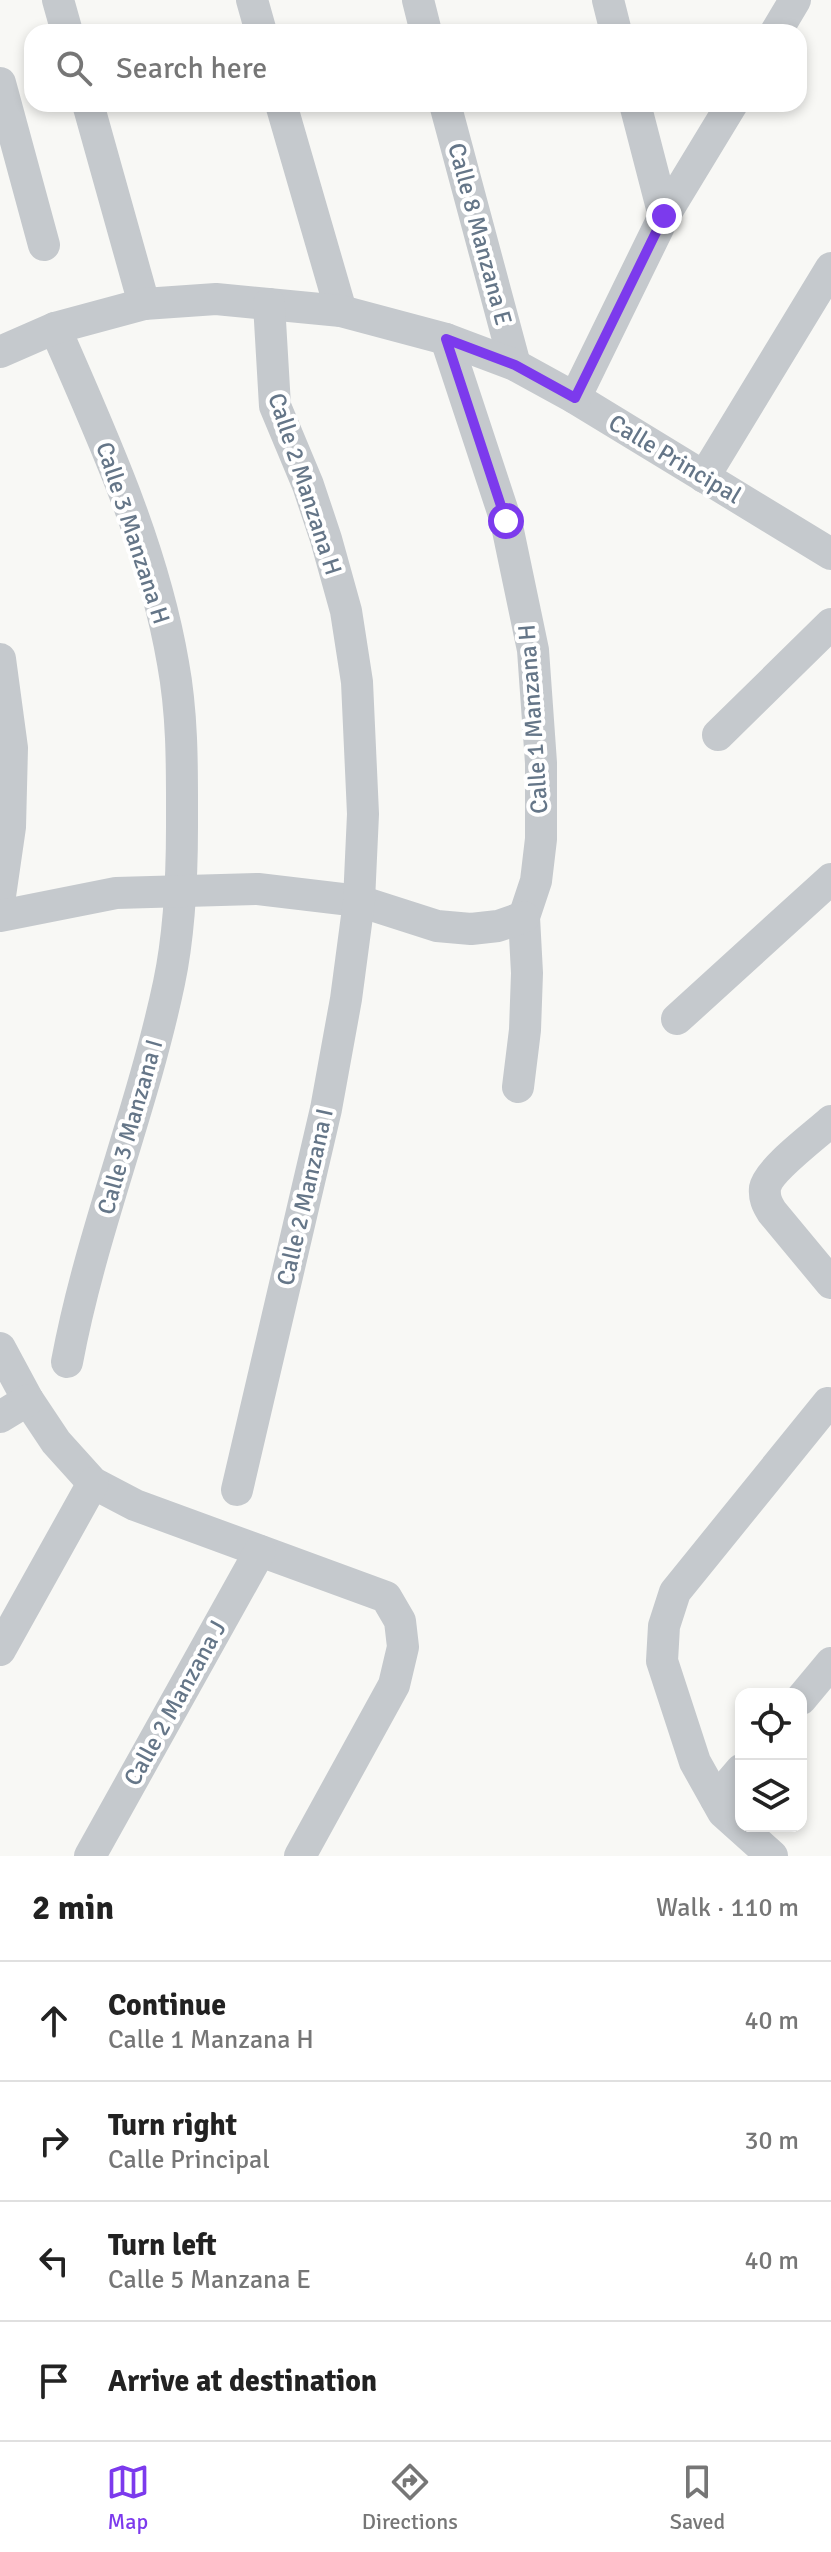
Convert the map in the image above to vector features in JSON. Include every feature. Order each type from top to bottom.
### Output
[{"type":"street","points":[[58,0],[65,24]]},
{"type":"street","points":[[252,0],[259,24]]},
{"type":"street","points":[[418,0],[424,24]]},
{"type":"street","points":[[608,0],[614,24]]},
{"type":"street","points":[[767,0],[773,24]]},
{"type":"street","points":[[780,24],[795,0]]},
{"type":"street","points":[[0,83],[44,245]]},
{"type":"street","points":[[90,112],[144,304]]},
{"type":"street","points":[[283,112],[341,311]]},
{"type":"street","name":"Calle 8 Manzana E","points":[[447,112],[515,365]]},
{"type":"street","points":[[637,112],[664,216]]},
{"type":"street","points":[[575,398],[664,216],[727,112]]},
{"type":"street","points":[[704,477],[831,268]]},
{"type":"street","name":"Calle Principal","points":[[0,352],[55,328],[144,304],[216,299],[341,311],[446,339],[515,365],[575,398],[831,554]]},
{"type":"street","name":"Calle 2 Manzana H","points":[[269,304],[271,380],[275,406],[326,539],[346,611],[357,682],[363,814],[359,901]]},
{"type":"street","name":"Calle 3 Manzana H","points":[[55,328],[126,494],[154,582],[173,664],[182,749],[181,890]]},
{"type":"street","name":"Calle 1 Manzana H","points":[[446,339],[506,521],[533,650],[541,763],[541,839],[536,881],[524,917]]},
{"type":"street","points":[[718,735],[831,624]]},
{"type":"street","points":[[0,659],[12,748],[10,827],[0,896]]},
{"type":"street","points":[[677,1019],[831,879]]},
{"type":"street","points":[[0,916],[116,893],[258,889],[359,901],[437,926],[471,929],[498,926],[524,917],[527,973],[518,1087]]},
{"type":"street","name":"Calle 3 Manzana I","points":[[67,1362],[76,1317],[170,979],[181,890]]},
{"type":"street","name":"Calle 2 Manzana I","points":[[237,1490],[326,1109],[346,999],[359,901]]},
{"type":"street","points":[[831,1121],[771,1174],[765,1187],[765,1201],[772,1212],[831,1283]]},
{"type":"street","points":[[0,1348],[28,1400],[56,1442],[93,1483],[135,1505],[386,1597],[400,1621],[403,1647],[394,1685],[300,1856]]},
{"type":"street","points":[[0,1417],[28,1400]]},
{"type":"street","points":[[772,1856],[723,1812],[695,1762],[662,1661],[664,1626],[675,1592],[828,1403]]},
{"type":"street","points":[[0,1650],[93,1483]]},
{"type":"street","name":"Calle 2 Manzana J","points":[[90,1856],[260,1551]]},
{"type":"street","points":[[807,1692],[831,1663]]},
{"type":"street","points":[[716,1799],[735,1777]]},
{"type":"route","points":[[506,521],[446,339],[515,365],[575,398],[664,216]]}]
